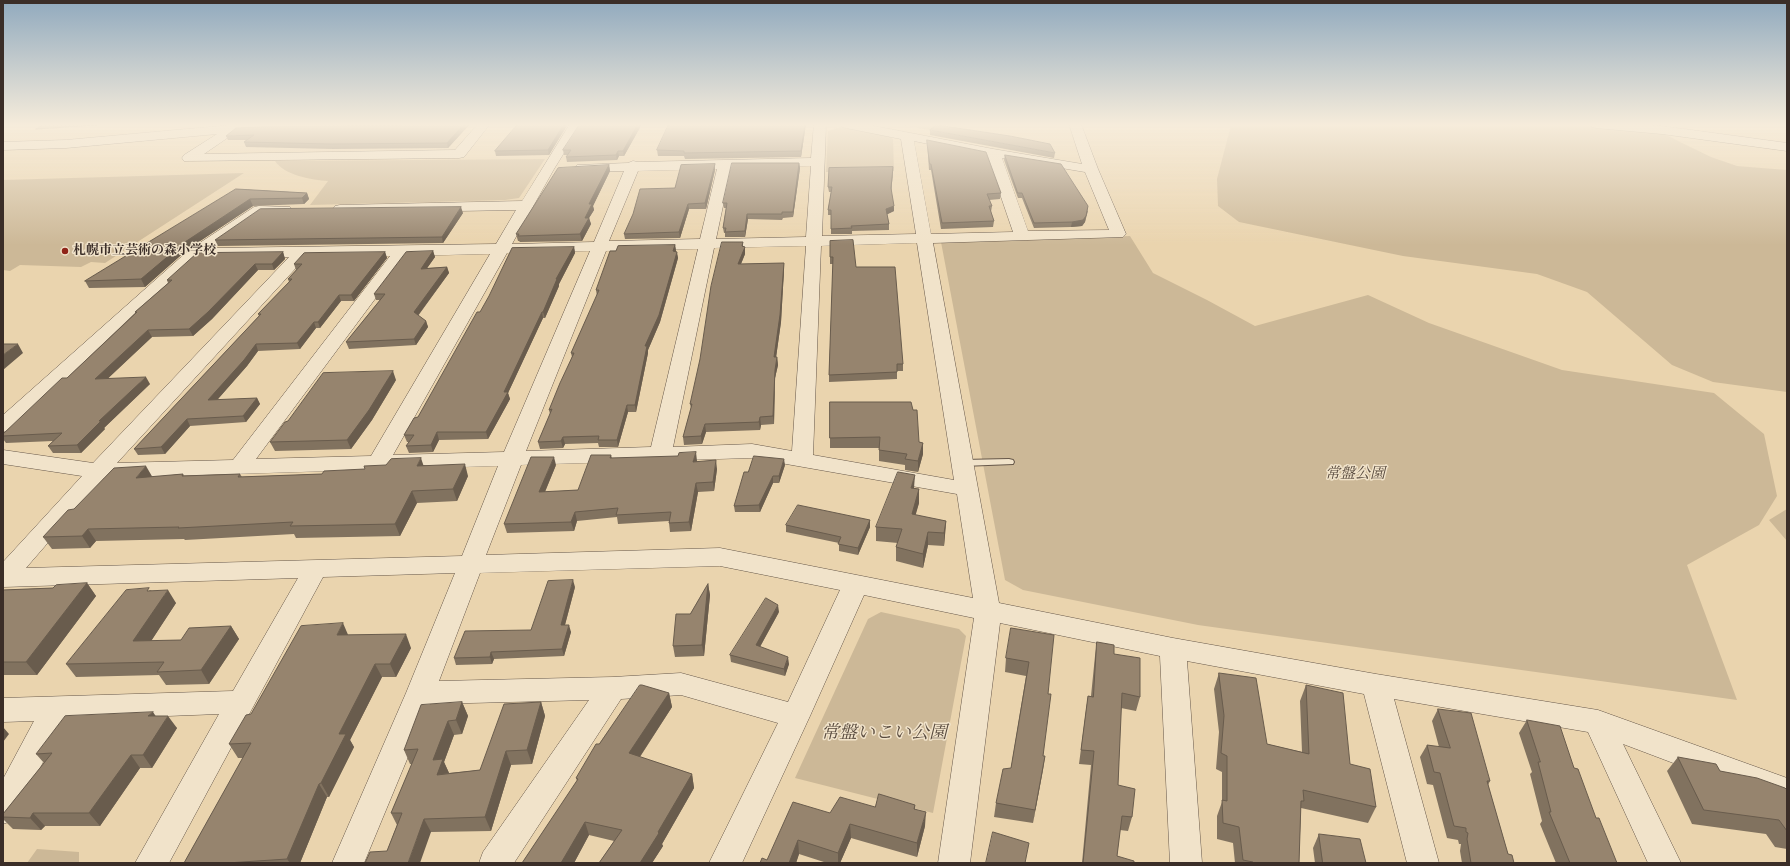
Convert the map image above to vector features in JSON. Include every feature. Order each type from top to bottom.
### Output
[{"type":"street","points":[[378,463],[526,205],[560,168],[561,164]]},
{"type":"street","points":[[560,168],[687,164]]},
{"type":"street","points":[[660,455],[725,164]]},
{"type":"street","points":[[802,459],[817,164]]},
{"type":"street","points":[[913,164],[988,612],[954,863]]},
{"type":"street","points":[[997,164],[1022,236]]},
{"type":"street","points":[[1059,164],[1091,170]]},
{"type":"street","points":[[195,253],[402,251],[599,245],[1118,234],[1089,164]]},
{"type":"street","points":[[348,863],[420,693],[512,459],[633,165]]},
{"type":"street","points":[[322,209],[526,205]]},
{"type":"street","points":[[3,426],[195,253],[259,210],[298,210]]},
{"type":"street","points":[[239,467],[402,251]]},
{"type":"street","points":[[3,578],[98,471],[302,252]]},
{"type":"street","points":[[3,457],[98,471],[752,452],[802,459],[967,489]]},
{"type":"street","points":[[3,578],[720,557],[1173,648],[1376,686],[1598,722],[1787,792]]},
{"type":"street","points":[[151,863],[315,570]]},
{"type":"street","points":[[725,863],[796,716],[856,584]]},
{"type":"street","points":[[1173,648],[1186,863]]},
{"type":"street","points":[[420,693],[613,688],[681,684],[796,716]]},
{"type":"street","points":[[1376,686],[1423,863]]},
{"type":"street","points":[[495,863],[613,688]]},
{"type":"street","points":[[3,710],[241,702]]},
{"type":"street","points":[[3,810],[55,709]]},
{"type":"street","points":[[1598,722],[1665,863]]},
{"type":"lane","points":[[963,464],[1009,462]]},
{"type":"green space","points":[[278,164],[541,164],[519,198],[505,200],[310,205],[328,181],[299,176]]},
{"type":"green space","points":[[826,164],[894,164],[894,171],[826,172]]},
{"type":"green space","points":[[1221,164],[1732,164],[1787,170],[1787,392],[1713,382],[1672,365],[1587,292],[1537,274],[1403,256],[1239,222],[1218,206],[1217,179]]},
{"type":"green space","name":"札幌市立芸術の森小学校","points":[[244,173],[105,263],[91,262],[81,267],[20,265],[10,271],[3,270],[3,180]]},
{"type":"green space","name":"常盤公園","points":[[1130,236],[1153,273],[1255,326],[1368,295],[1429,323],[1562,370],[1714,393],[1764,434],[1777,496],[1759,525],[1687,565],[1737,700],[1198,625],[1023,590],[1005,580],[941,242]]},
{"type":"green space","points":[[1787,509],[1787,541],[1769,520]]},
{"type":"green space","name":"常盤いこい公園","points":[[881,612],[959,629],[966,636],[933,813],[795,778],[868,619]]},
{"type":"green space","points":[[37,849],[79,852],[79,863],[27,863]]},
{"type":"building","points":[[715,164],[705,203],[688,204],[679,232],[624,234],[633,214],[640,189],[675,188],[681,165]]},
{"type":"building","points":[[732,164],[799,164],[793,212],[782,212],[782,214],[747,214],[745,231],[725,232],[726,228],[723,228],[727,203],[723,203]]},
{"type":"building","points":[[931,164],[991,164],[1001,193],[987,194],[992,206],[989,206],[994,221],[942,223]]},
{"type":"building","points":[[1008,164],[1061,164],[1088,206],[1086,216],[1083,220],[1072,222],[1034,223],[1022,193],[1018,193]]},
{"type":"building","points":[[609,165],[589,204],[592,204],[585,218],[589,218],[580,234],[518,236],[519,234],[516,234],[558,168]]},
{"type":"building","points":[[893,167],[891,188],[894,206],[886,209],[889,224],[851,226],[852,228],[831,229],[831,210],[828,210],[832,187],[828,187],[829,168]]},
{"type":"building","points":[[236,189],[307,193],[302,198],[250,199],[185,242],[141,279],[85,281]]},
{"type":"building","points":[[461,207],[442,237],[215,240],[260,209]]},
{"type":"building","points":[[853,240],[856,267],[895,267],[903,364],[897,364],[897,372],[829,375],[833,257],[830,257],[830,241]]},
{"type":"building","points":[[722,242],[743,242],[742,246],[745,247],[738,264],[784,263],[780,315],[774,357],[777,357],[773,416],[760,417],[759,422],[705,424],[701,436],[683,437],[692,404],[690,404],[700,359],[711,286]]},
{"type":"building","points":[[675,245],[673,251],[677,252],[659,315],[645,346],[647,346],[635,405],[627,405],[617,440],[598,440],[599,436],[563,437],[561,441],[538,442],[552,409],[549,410],[574,353],[571,353],[599,290],[596,290],[610,251],[616,251],[618,246]]},
{"type":"building","points":[[574,247],[556,279],[543,312],[504,392],[508,392],[486,432],[437,432],[431,445],[406,446],[414,435],[404,435],[414,418],[418,417],[477,312],[480,312],[512,248]]},
{"type":"building","points":[[433,251],[421,269],[447,267],[414,312],[426,321],[414,339],[346,342],[385,294],[374,294],[406,252]]},
{"type":"building","points":[[283,252],[272,264],[255,264],[208,312],[189,329],[148,330],[95,379],[146,377],[99,421],[101,421],[77,445],[48,446],[62,433],[3,436],[3,434],[62,378],[67,378],[137,312],[135,312],[172,280],[167,280],[197,253]]},
{"type":"building","points":[[385,252],[351,295],[339,295],[318,322],[314,322],[297,343],[256,344],[244,360],[208,400],[257,398],[243,416],[187,419],[161,447],[134,449],[292,279],[288,279],[302,264],[294,264],[304,253]]},
{"type":"building","points":[[3,344],[18,344],[3,355]]},
{"type":"building","points":[[393,371],[369,410],[347,440],[270,442],[285,422],[288,421],[323,373]]},
{"type":"building","points":[[830,402],[911,402],[913,410],[917,410],[919,442],[923,443],[918,461],[905,459],[907,454],[879,450],[880,437],[830,438]]},
{"type":"building","points":[[696,452],[693,462],[716,460],[713,482],[696,483],[689,522],[669,523],[671,512],[616,515],[618,508],[575,512],[571,522],[504,524],[531,457],[554,457],[539,492],[578,490],[591,455],[611,455],[610,458],[678,456],[679,453]]},
{"type":"building","points":[[754,456],[784,459],[779,476],[773,476],[759,505],[734,506],[744,472],[748,472]]},
{"type":"building","points":[[421,458],[417,466],[465,464],[453,489],[412,491],[395,524],[290,526],[293,522],[178,528],[179,527],[88,529],[82,536],[43,537],[68,510],[74,509],[114,468],[146,466],[136,478],[183,474],[182,476],[240,474],[238,477],[322,474],[324,471],[365,469],[364,466],[386,465],[391,459]]},
{"type":"building","points":[[898,472],[915,475],[911,488],[919,489],[912,514],[946,521],[944,533],[928,532],[923,554],[896,547],[902,529],[876,527]]},
{"type":"building","points":[[798,505],[870,520],[858,548],[838,544],[841,537],[786,525]]},
{"type":"building","points":[[573,580],[561,625],[569,625],[562,649],[491,652],[490,657],[454,658],[465,631],[531,630],[548,581]]},
{"type":"building","points":[[87,583],[26,662],[3,662],[3,590],[53,588],[56,585]]},
{"type":"building","points":[[708,584],[702,645],[673,646],[676,614],[690,614]]},
{"type":"building","points":[[149,588],[147,591],[168,590],[133,641],[181,640],[189,628],[231,626],[201,670],[157,672],[164,662],[66,664],[126,590]]},
{"type":"building","points":[[766,598],[778,605],[756,645],[788,657],[784,669],[730,655]]},
{"type":"building","points":[[343,623],[337,635],[406,634],[390,664],[375,664],[339,734],[346,734],[321,783],[319,784],[287,859],[227,863],[184,863],[251,743],[229,744],[246,715],[251,714],[301,626]]},
{"type":"building","points":[[1011,628],[1054,635],[1048,694],[1051,694],[1043,756],[1045,756],[1035,810],[996,803],[1003,769],[1011,768],[1029,662],[1006,658]]},
{"type":"building","points":[[1097,642],[1114,645],[1114,654],[1140,658],[1140,697],[1122,693],[1118,785],[1135,789],[1132,817],[1122,816],[1117,856],[1134,861],[1134,863],[1083,863],[1094,751],[1081,750],[1088,696],[1093,697]]},
{"type":"building","points":[[1219,673],[1256,678],[1267,744],[1309,754],[1306,685],[1343,693],[1350,764],[1370,769],[1376,807],[1303,790],[1304,801],[1301,801],[1299,863],[1253,863],[1243,860],[1239,827],[1223,823],[1222,800],[1227,801],[1227,756],[1221,753],[1224,716]]},
{"type":"building","points":[[640,685],[669,693],[629,753],[692,774],[658,832],[659,833],[640,863],[599,863],[622,830],[585,822],[561,863],[522,863],[578,779],[576,778],[596,744],[599,744]]},
{"type":"building","points":[[462,702],[456,720],[448,721],[433,760],[443,759],[437,775],[480,770],[504,704],[541,702],[527,750],[506,751],[485,817],[424,819],[408,863],[365,863],[370,852],[387,851],[402,813],[391,813],[418,749],[404,750],[421,705]]},
{"type":"building","points":[[1438,709],[1471,713],[1490,781],[1487,781],[1508,854],[1512,855],[1514,863],[1471,863],[1467,839],[1468,833],[1466,832],[1466,828],[1454,826],[1440,773],[1434,772],[1427,745],[1450,748]]},
{"type":"building","points":[[153,712],[148,716],[168,716],[143,755],[131,755],[89,813],[33,813],[30,818],[3,817],[3,814],[52,753],[36,754],[65,716]]},
{"type":"building","points":[[1527,720],[1560,726],[1574,768],[1578,769],[1596,818],[1599,818],[1617,863],[1570,863],[1549,812],[1551,812],[1538,762],[1540,762]]},
{"type":"building","points":[[1678,757],[1716,764],[1720,771],[1757,778],[1785,788],[1787,790],[1787,831],[1779,820],[1704,810]]},
{"type":"building","points":[[879,794],[915,805],[914,809],[926,812],[917,843],[850,824],[838,853],[798,840],[789,863],[760,863],[762,858],[767,860],[793,802],[830,813],[840,797],[875,807]]},
{"type":"building","points":[[993,832],[1029,843],[1025,863],[986,863]]},
{"type":"building","points":[[1319,834],[1360,839],[1366,863],[1323,863]]},
{"type":"place","name":"札幌市立芸術の森小学校","points":[[65,251]]}]
